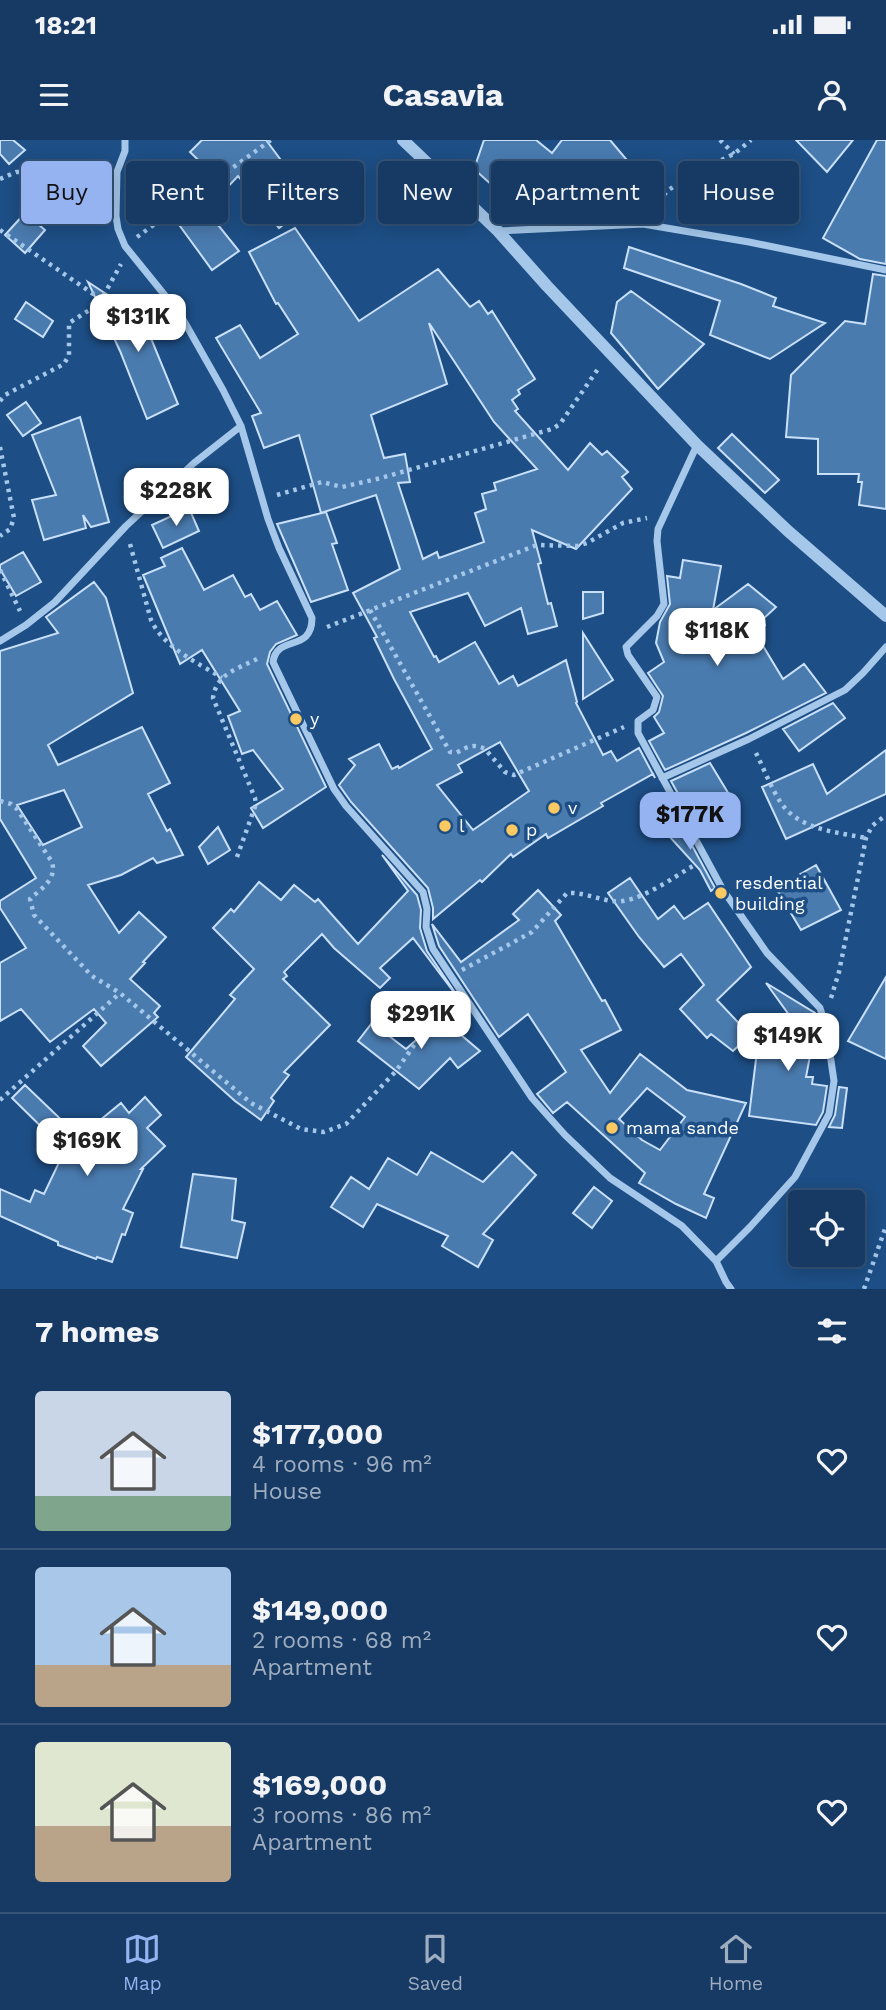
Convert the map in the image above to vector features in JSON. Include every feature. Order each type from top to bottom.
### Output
[{"type":"street","points":[[125,140],[125,151],[117,172],[118,229],[127,248],[180,314],[241,426],[279,548],[312,618],[308,635],[303,640],[279,647],[273,662],[334,789],[423,892],[426,901],[426,927],[433,949],[532,1098],[565,1135],[610,1178],[682,1226],[716,1261],[732,1289]]},
{"type":"street","points":[[402,140],[498,231],[697,445],[788,531],[886,616]]},
{"type":"street","points":[[498,231],[643,224],[886,270]]},
{"type":"street","points":[[0,641],[55,602],[126,526],[194,463],[241,426]]},
{"type":"street","points":[[697,445],[658,529],[664,604],[657,616],[626,648],[657,697],[653,710],[638,720],[638,733],[723,890],[767,954],[814,1000],[823,1017],[834,1082],[829,1114],[795,1177],[716,1261]]},
{"type":"street","points":[[662,778],[749,739],[845,690],[886,647]]},
{"type":"path","points":[[0,401],[5,395],[64,364],[69,355],[69,324],[94,309],[102,299],[127,248],[271,140]]},
{"type":"path","points":[[720,140],[734,154]]},
{"type":"path","points":[[664,195],[698,171],[734,154],[751,140]]},
{"type":"path","points":[[0,179],[16,172],[117,172]]},
{"type":"path","points":[[0,230],[102,299]]},
{"type":"path","points":[[262,499],[322,482],[342,487],[381,478],[552,429],[560,424],[610,351]]},
{"type":"path","points":[[0,447],[14,517],[10,529],[0,536]]},
{"type":"path","points":[[308,635],[537,545],[577,546],[623,523],[665,515]]},
{"type":"path","points":[[126,526],[155,628],[174,648],[222,678]]},
{"type":"path","points":[[0,570],[26,625]]},
{"type":"path","points":[[370,610],[450,752],[456,753],[470,745],[481,747],[505,772],[514,775],[638,720]]},
{"type":"path","points":[[237,857],[256,804],[213,698],[216,685],[222,678],[279,647]]},
{"type":"path","points":[[749,739],[781,803],[795,817],[818,828],[866,838]]},
{"type":"path","points":[[0,801],[18,809],[54,867],[50,881],[30,898],[34,915],[92,976],[120,993],[251,1103],[301,1129],[324,1132],[346,1124],[396,1071],[457,985]]},
{"type":"path","points":[[823,1017],[839,972],[866,838],[872,826],[886,815]]},
{"type":"path","points":[[451,976],[533,932],[567,893],[614,902],[627,900],[640,896],[706,859]]},
{"type":"path","points":[[0,1100],[120,993]]},
{"type":"path","points":[[863,1289],[886,1226]]},
{"type":"building","points":[[0,140],[13,140],[25,150],[9,164],[0,154]]},
{"type":"building","points":[[202,140],[266,140],[282,161],[242,161],[242,181],[238,176],[228,187],[228,161],[199,161],[190,152]]},
{"type":"building","points":[[484,140],[536,140],[552,153],[562,140],[610,140],[628,161],[491,161],[491,184],[477,172],[477,161]]},
{"type":"building","points":[[796,140],[853,140],[827,172]]},
{"type":"building","points":[[877,140],[886,140],[886,264],[860,259],[823,238]]},
{"type":"building","points":[[21,217],[21,224],[38,224],[45,230],[25,253],[5,235]]},
{"type":"building","points":[[178,224],[217,224],[239,251],[212,270]]},
{"type":"building","points":[[295,228],[359,321],[438,269],[470,307],[479,301],[488,314],[492,311],[535,379],[518,390],[520,394],[512,400],[518,409],[515,411],[568,470],[590,443],[602,455],[607,451],[628,472],[622,477],[632,489],[576,549],[532,530],[548,604],[551,603],[557,626],[528,634],[521,608],[485,626],[468,593],[410,612],[439,662],[475,642],[499,684],[513,676],[518,686],[566,660],[576,703],[603,755],[611,751],[617,761],[639,748],[653,774],[601,803],[603,806],[548,838],[546,834],[513,857],[511,854],[482,882],[480,880],[433,919],[428,888],[339,785],[355,765],[349,759],[379,744],[392,769],[398,766],[399,768],[432,749],[394,679],[374,638],[377,637],[353,593],[400,569],[376,495],[321,513],[299,435],[264,448],[252,416],[261,413],[216,338],[240,325],[260,358],[298,334],[278,303],[276,304],[249,252]],"holes":[[[429,323],[494,422],[537,469],[494,483],[496,490],[482,494],[486,509],[475,513],[484,542],[439,558],[437,552],[423,559],[398,483],[410,482],[405,454],[384,458],[371,415],[447,384]],[[500,742],[529,791],[473,830],[437,785],[462,772],[458,765]]]},
{"type":"building","points":[[629,247],[741,284],[776,298],[773,306],[825,323],[770,359],[710,335],[720,301],[624,268]]},
{"type":"building","points":[[873,274],[886,276],[886,509],[859,505],[862,482],[858,482],[859,474],[818,474],[818,439],[786,437],[791,375],[845,321],[865,324]]},
{"type":"building","points":[[88,282],[161,330],[150,336],[178,404],[147,419]]},
{"type":"building","points":[[631,291],[704,344],[658,389],[611,333],[617,302]]},
{"type":"building","points":[[26,302],[53,321],[43,337],[15,319]]},
{"type":"building","points":[[26,402],[41,423],[23,436],[7,415]]},
{"type":"building","points":[[80,417],[109,522],[91,527],[83,515],[86,528],[44,540],[32,500],[56,495],[32,435]]},
{"type":"building","points":[[732,434],[779,480],[765,493],[718,448]]},
{"type":"building","points":[[189,508],[199,531],[163,548],[152,525]]},
{"type":"building","points":[[326,512],[337,543],[332,544],[348,590],[311,602],[277,524]]},
{"type":"building","points":[[182,548],[204,590],[233,575],[245,597],[251,594],[260,610],[277,601],[297,635],[276,644],[270,652],[267,664],[326,787],[263,828],[251,808],[283,789],[253,750],[242,754],[228,716],[240,711],[202,650],[180,664],[143,575],[165,566],[161,558]]},
{"type":"building","points":[[23,552],[41,582],[16,596],[0,565]]},
{"type":"building","points":[[683,560],[721,566],[713,610],[748,584],[776,607],[762,620],[765,625],[754,631],[783,679],[804,664],[826,693],[665,770],[649,741],[664,733],[654,717],[659,712],[663,696],[648,673],[664,662],[656,643],[660,622],[670,604],[667,576],[680,578]]},
{"type":"building","points":[[94,582],[106,598],[133,693],[48,745],[58,765],[142,727],[170,783],[148,794],[183,855],[157,863],[153,858],[121,875],[88,885],[119,933],[139,912],[166,937],[130,979],[160,1006],[154,1013],[158,1017],[101,1066],[83,1046],[106,1023],[94,1009],[50,1042],[21,1009],[0,1021],[0,963],[26,948],[0,908],[0,901],[36,878],[0,819],[0,651],[58,633],[46,617]],"holes":[[[64,790],[82,827],[43,845],[17,805]]]},
{"type":"building","points":[[583,592],[603,592],[603,613],[583,619]]},
{"type":"building","points":[[583,633],[613,680],[583,699]]},
{"type":"building","points":[[833,703],[845,718],[799,751],[783,729]]},
{"type":"building","points":[[886,750],[886,794],[786,839],[762,787],[813,764],[827,794]]},
{"type":"building","points":[[710,763],[733,801],[697,828],[671,781]]},
{"type":"building","points":[[681,825],[715,888],[711,891],[700,870],[668,835]]},
{"type":"building","points":[[218,827],[230,850],[208,864],[199,847]]},
{"type":"building","points":[[382,855],[417,895],[421,910],[420,928],[427,951],[462,1003],[413,938],[380,968],[390,978],[380,988],[322,934],[284,972],[287,976],[283,979],[330,1025],[284,1072],[289,1075],[271,1098],[274,1101],[261,1120],[235,1101],[186,1057],[235,999],[230,995],[254,969],[213,928],[231,909],[234,912],[259,882],[281,900],[294,885],[315,902],[318,899],[358,944],[408,891]]},
{"type":"building","points":[[816,865],[841,910],[801,930],[776,888]]},
{"type":"building","points":[[630,878],[658,919],[674,906],[684,919],[708,903],[751,967],[717,1000],[750,1035],[733,1051],[711,1034],[707,1038],[680,1009],[704,985],[681,954],[664,967],[608,893]]},
{"type":"building","points":[[538,890],[561,915],[555,921],[621,1030],[581,1050],[610,1093],[640,1054],[687,1090],[746,1103],[704,1194],[714,1198],[706,1218],[639,1183],[645,1173],[567,1102],[553,1113],[537,1094],[566,1072],[528,1014],[499,1037],[439,946],[432,924],[461,962],[519,920],[513,914]],"holes":[[[647,1088],[685,1117],[660,1150],[642,1140],[619,1119]]]},
{"type":"building","points":[[886,977],[886,1059],[848,1041]]},
{"type":"building","points":[[766,983],[815,1013],[817,1019],[806,1077],[813,1077],[812,1084],[827,1086],[823,1112],[816,1125],[749,1116],[758,1043],[767,1053],[772,1034],[805,1037]]},
{"type":"building","points":[[441,1018],[480,1051],[458,1068],[450,1058],[419,1089],[358,1041],[372,1023],[406,1049]]},
{"type":"building","points":[[25,1085],[76,1134],[90,1123],[93,1126],[121,1103],[129,1113],[145,1097],[161,1115],[147,1128],[165,1146],[141,1169],[123,1209],[133,1213],[112,1262],[58,1245],[58,1242],[0,1216],[0,1189],[30,1202],[35,1190],[44,1194],[65,1150],[12,1098]]},
{"type":"building","points":[[839,1087],[847,1088],[842,1128],[829,1127],[835,1115]]},
{"type":"building","points":[[431,1152],[483,1182],[512,1152],[536,1175],[483,1234],[493,1240],[478,1267],[442,1246],[448,1236],[377,1204],[363,1227],[331,1207],[351,1177],[369,1189],[388,1158],[417,1175]]},
{"type":"building","points":[[193,1174],[236,1179],[232,1220],[245,1223],[237,1258],[181,1247]]},
{"type":"building","points":[[594,1187],[612,1201],[592,1228],[573,1213]]},
{"type":"place","name":"y","points":[[296,719]]},
{"type":"place","name":"v","points":[[554,808]]},
{"type":"place","name":"l","points":[[445,826]]},
{"type":"place","name":"p","points":[[512,830]]},
{"type":"place","name":"resdential building","points":[[721,893]]},
{"type":"place","name":"mama sande","points":[[612,1128]]}]
